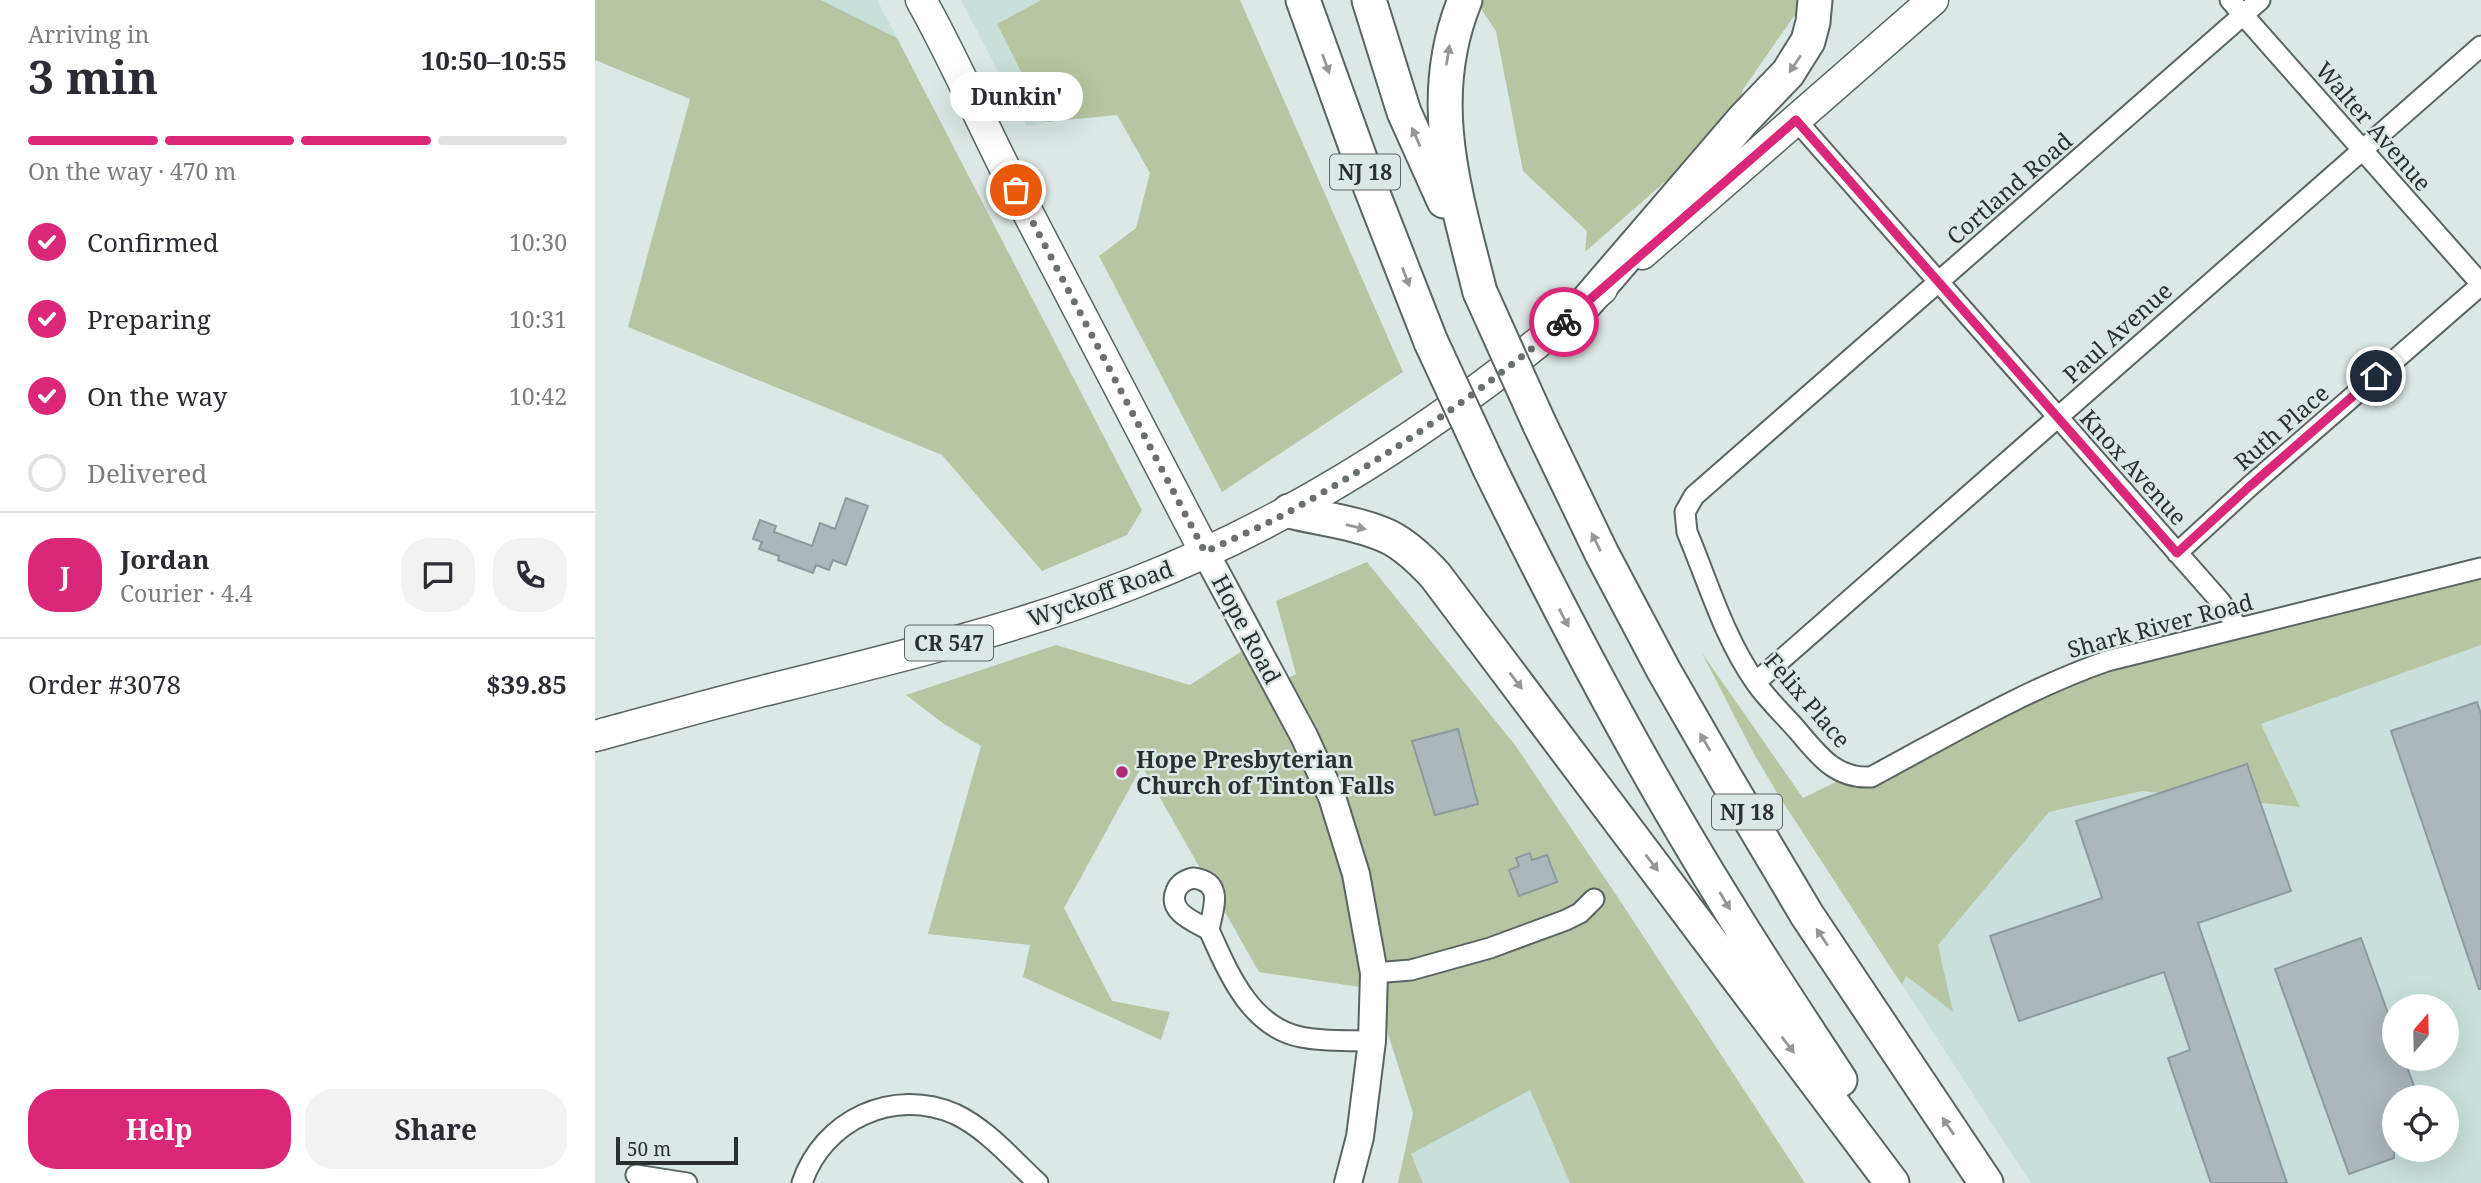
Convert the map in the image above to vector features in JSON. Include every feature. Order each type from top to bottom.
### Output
[{"type":"highway","name":"NJ 18","points":[[1303,0],[1370,186],[1431,342],[1490,469],[1588,663],[1727,905],[1906,1183]]},
{"type":"highway","name":"NJ 18","points":[[1369,0],[1404,112],[1539,423],[1602,554],[1664,671],[1807,915],[1986,1183]]},
{"type":"highway","points":[[1465,0],[1449,47],[1445,74],[1444,122],[1477,279]]},
{"type":"highway","points":[[1584,304],[1743,120],[1788,73],[1808,41],[1815,0]]},
{"type":"highway","points":[[1289,512],[1372,530],[1389,537],[1435,575],[1892,1183]]},
{"type":"main road","name":"Hope Road","points":[[921,0],[964,81],[1016,190],[1205,552]]},
{"type":"main road","name":"Wyckoff Road","points":[[595,736],[1028,620],[1135,583],[1289,512],[1347,478],[1482,387],[1584,304],[1933,0]]},
{"type":"street","name":"Cortland Road","points":[[1685,512],[1693,496],[1938,282],[2237,7],[2260,0]]},
{"type":"street","name":"Walter Avenue","points":[[2237,7],[2481,285]]},
{"type":"street","name":"Paul Avenue","points":[[1756,682],[2481,46]]},
{"type":"street","name":"Knox Avenue","points":[[1796,120],[2220,601],[2238,628]]},
{"type":"street","name":"Ruth Place","points":[[2177,553],[2481,285]]},
{"type":"street","name":"Felix Place","points":[[1685,512],[1687,532],[1737,651],[1756,682],[1826,764],[1842,774],[1860,778],[1871,777]]},
{"type":"street","name":"Hope Road","points":[[1205,552],[1304,736],[1332,797],[1356,874],[1374,973],[1369,1081],[1360,1138],[1348,1183]]},
{"type":"street","name":"Shark River Road","points":[[1871,777],[2025,694],[2070,673],[2128,655],[2481,568]]},
{"type":"street","points":[[1374,973],[1411,970],[1490,948],[1566,920],[1580,913],[1594,899]]},
{"type":"street","points":[[1209,930],[1224,965],[1254,1010],[1266,1021],[1299,1037],[1372,1041]]},
{"type":"street","points":[[802,1183],[815,1154],[839,1128],[867,1112],[910,1104],[933,1107],[972,1124],[1038,1183]]},
{"type":"street","points":[[636,1175],[687,1183]]},
{"type":"shaded area","points":[[821,0],[877,0],[897,38],[837,9]]},
{"type":"shaded area","points":[[961,0],[1041,0],[997,24],[1046,122],[1027,127]]},
{"type":"shaded area","points":[[2481,645],[2481,1183],[2031,1183],[1902,985],[1905,976],[1952,1011],[1938,945],[2049,812],[2142,791],[2299,807],[2261,724]]},
{"type":"shaded area","points":[[1530,1089],[1570,1183],[1423,1183],[1411,1154]]},
{"type":"green space","points":[[595,0],[821,0],[897,38],[1142,510],[1127,535],[1042,571],[942,455],[628,327],[690,99],[595,60]]},
{"type":"green space","points":[[1041,0],[1240,0],[1403,372],[1222,492],[1099,256],[1136,228],[1150,173],[1117,115],[1046,122],[997,24]]},
{"type":"green space","points":[[1475,0],[1821,0],[1794,16],[1742,91],[1742,114],[1585,252],[1587,231],[1523,171],[1496,31]]},
{"type":"green space","points":[[1367,562],[1515,745],[1805,1183],[1570,1183],[1530,1090],[1411,1154],[1423,1183],[1398,1183],[1413,1113],[1374,989],[1259,972],[1142,766],[1064,908],[1112,1001],[1170,1012],[1161,1040],[1023,977],[1030,945],[928,934],[981,746],[944,724],[906,695],[1056,645],[1190,685],[1251,645],[1276,684],[1296,674],[1276,601]]},
{"type":"green space","points":[[2481,566],[2481,645],[2261,724],[2300,807],[2142,791],[2049,812],[1938,945],[1953,1012],[1906,976],[1902,985],[1779,796],[1702,653],[1803,798],[2040,683]]},
{"type":"building","points":[[846,498],[868,506],[846,565],[833,560],[829,570],[816,565],[813,573],[778,560],[779,556],[759,549],[762,542],[753,539],[760,520],[776,526],[774,532],[812,546],[820,523],[835,529]]},
{"type":"building","points":[[2477,702],[2481,714],[2481,989],[2391,731]]},
{"type":"building","points":[[1458,729],[1478,804],[1435,815],[1412,741]]},
{"type":"building","points":[[2247,764],[2291,891],[2198,923],[2287,1183],[2211,1183],[2168,1058],[2190,1050],[2164,972],[2019,1021],[1990,936],[2102,898],[2076,821]]},
{"type":"building","points":[[1530,853],[1532,860],[1547,855],[1557,882],[1519,896],[1509,870],[1519,866],[1516,858]]},
{"type":"building","points":[[2361,938],[2382,997],[2382,1071],[2408,1071],[2414,1085],[2382,1085],[2383,1162],[2349,1174],[2275,969]]},
{"type":"way so far","points":[[1016,190],[1205,552],[1289,512],[1347,478],[1482,387],[1564,322]]},
{"type":"place","name":"Dunkin'","points":[[1016,190]]},
{"type":"place","name":"Hope Presbyterian Church of Tinton Falls","points":[[1122,772]]},
{"type":"route","points":[[1564,322],[1796,120],[2177,553],[2376,376]]}]
